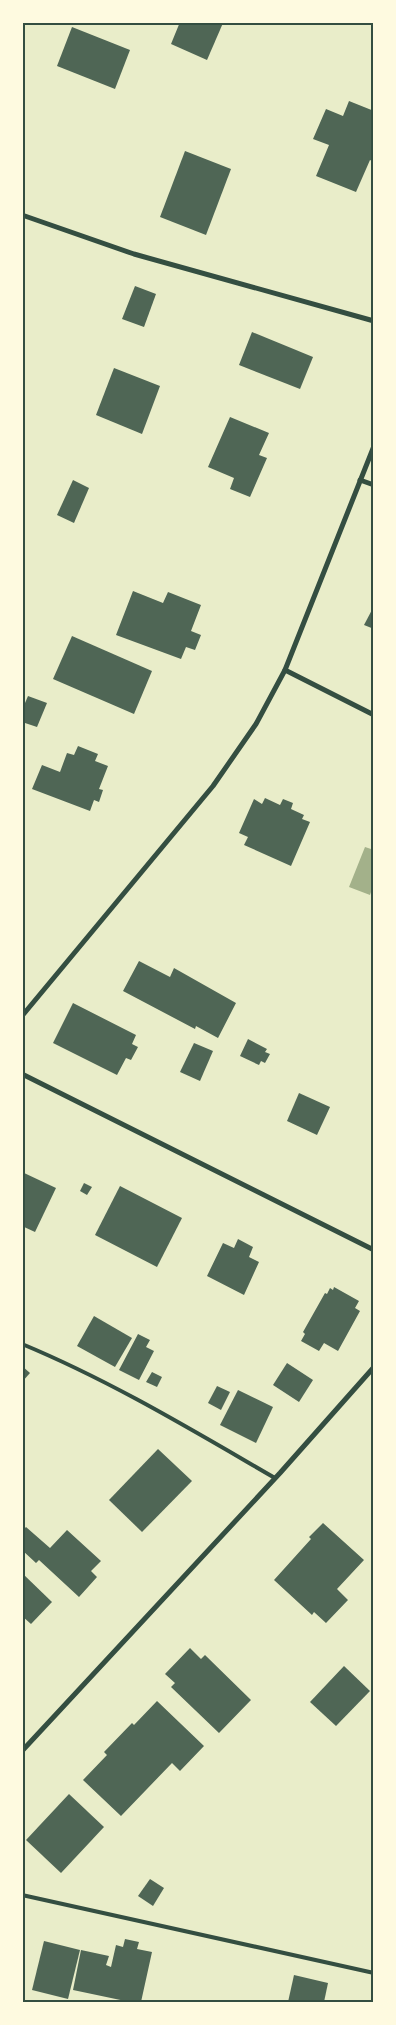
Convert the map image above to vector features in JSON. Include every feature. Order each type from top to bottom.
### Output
[{"type":"street","points":[[22,215],[134,254],[374,321]]},
{"type":"street","points":[[22,1016],[214,786],[256,724],[285,670],[374,446]]},
{"type":"street","points":[[360,480],[374,485]]},
{"type":"street","points":[[285,670],[374,715]]},
{"type":"street","points":[[22,1074],[374,1250]]},
{"type":"street","points":[[22,1751],[275,1478],[374,1367]]},
{"type":"lane","points":[[22,1344],[66,1362],[141,1400],[275,1478]]},
{"type":"lane","points":[[22,1895],[374,1973]]},
{"type":"shaded area","points":[[374,844],[373,886],[370,895],[349,887],[365,847],[371,849]]},
{"type":"building","points":[[180,22],[223,23],[207,60],[171,44]]},
{"type":"building","points":[[72,27],[130,50],[115,89],[57,66]]},
{"type":"building","points":[[349,101],[374,111],[374,162],[370,160],[356,192],[316,176],[329,145],[313,139],[326,109],[343,116]]},
{"type":"building","points":[[185,151],[231,169],[206,235],[160,217]]},
{"type":"building","points":[[135,286],[156,294],[144,327],[122,319]]},
{"type":"building","points":[[252,332],[313,357],[300,389],[239,365]]},
{"type":"building","points":[[114,368],[160,386],[142,434],[96,415]]},
{"type":"building","points":[[230,417],[269,433],[259,455],[267,458],[250,497],[230,489],[234,478],[208,467]]},
{"type":"building","points":[[73,480],[89,488],[74,523],[57,515]]},
{"type":"building","points":[[133,591],[163,603],[168,592],[201,605],[191,631],[201,635],[195,650],[186,647],[181,659],[116,635]]},
{"type":"building","points":[[374,606],[374,629],[364,625]]},
{"type":"building","points":[[72,636],[152,671],[134,714],[53,679]]},
{"type":"building","points":[[28,696],[47,703],[37,727],[22,722],[22,710]]},
{"type":"building","points":[[78,746],[98,754],[95,761],[108,766],[99,789],[103,790],[99,802],[94,800],[90,811],[32,789],[42,765],[60,772],[67,753],[74,755]]},
{"type":"building","points":[[265,798],[280,805],[283,799],[293,803],[291,809],[304,815],[302,819],[310,822],[291,866],[244,845],[248,837],[239,833],[254,799],[262,804]]},
{"type":"building","points":[[139,961],[170,977],[174,968],[236,1003],[218,1038],[196,1026],[195,1029],[123,991]]},
{"type":"building","points":[[73,1003],[136,1035],[132,1044],[138,1047],[131,1060],[126,1058],[117,1075],[53,1043]]},
{"type":"building","points":[[248,1039],[267,1049],[265,1052],[270,1054],[265,1063],[261,1061],[259,1065],[240,1056]]},
{"type":"building","points":[[194,1043],[213,1051],[200,1081],[180,1072]]},
{"type":"building","points":[[299,1093],[330,1107],[317,1135],[287,1121]]},
{"type":"building","points":[[22,1172],[56,1188],[35,1232],[22,1226]]},
{"type":"building","points":[[84,1183],[92,1187],[87,1195],[80,1191]]},
{"type":"building","points":[[120,1186],[182,1218],[157,1267],[95,1235]]},
{"type":"building","points":[[238,1239],[253,1247],[249,1257],[259,1262],[244,1295],[207,1276],[223,1243],[234,1248]]},
{"type":"building","points":[[334,1287],[359,1301],[355,1308],[360,1311],[338,1351],[324,1343],[319,1351],[301,1341],[305,1334],[303,1332],[325,1293],[327,1294],[330,1288],[333,1290]]},
{"type":"building","points":[[94,1316],[132,1338],[115,1367],[77,1346]]},
{"type":"building","points":[[138,1334],[150,1340],[146,1347],[154,1351],[139,1380],[119,1370]]},
{"type":"building","points":[[287,1363],[313,1380],[299,1402],[273,1385]]},
{"type":"building","points":[[22,1366],[30,1373],[22,1382]]},
{"type":"building","points":[[152,1372],[162,1377],[157,1387],[146,1382]]},
{"type":"building","points":[[217,1386],[230,1392],[221,1410],[208,1403]]},
{"type":"building","points":[[238,1390],[273,1407],[256,1443],[220,1425]]},
{"type":"building","points":[[158,1449],[192,1481],[142,1532],[109,1500]]},
{"type":"building","points":[[323,1523],[364,1560],[337,1589],[348,1600],[326,1623],[314,1612],[312,1615],[274,1580]]},
{"type":"building","points":[[26,1527],[50,1548],[67,1530],[101,1561],[91,1571],[97,1577],[79,1597],[39,1560],[36,1563],[22,1550],[22,1531]]},
{"type":"building","points":[[22,1573],[52,1602],[31,1624],[22,1616]]},
{"type":"building","points":[[190,1648],[201,1659],[205,1655],[251,1700],[219,1733],[171,1687],[175,1683],[165,1674]]},
{"type":"building","points":[[344,1666],[370,1691],[336,1726],[310,1702]]},
{"type":"building","points":[[157,1701],[204,1746],[180,1771],[172,1763],[121,1816],[83,1780],[107,1755],[104,1752]]},
{"type":"building","points":[[69,1794],[104,1827],[61,1873],[26,1840]]},
{"type":"building","points":[[150,1879],[164,1888],[153,1906],[138,1896]]},
{"type":"building","points":[[125,1939],[139,1942],[137,1949],[152,1952],[141,2002],[130,2002],[73,1990],[81,1950],[109,1956],[106,1965],[111,1967],[116,1945],[123,1947]]},
{"type":"building","points":[[44,1941],[80,1950],[68,1999],[32,1990]]},
{"type":"building","points":[[294,1975],[328,1983],[324,2002],[288,2002]]}]
